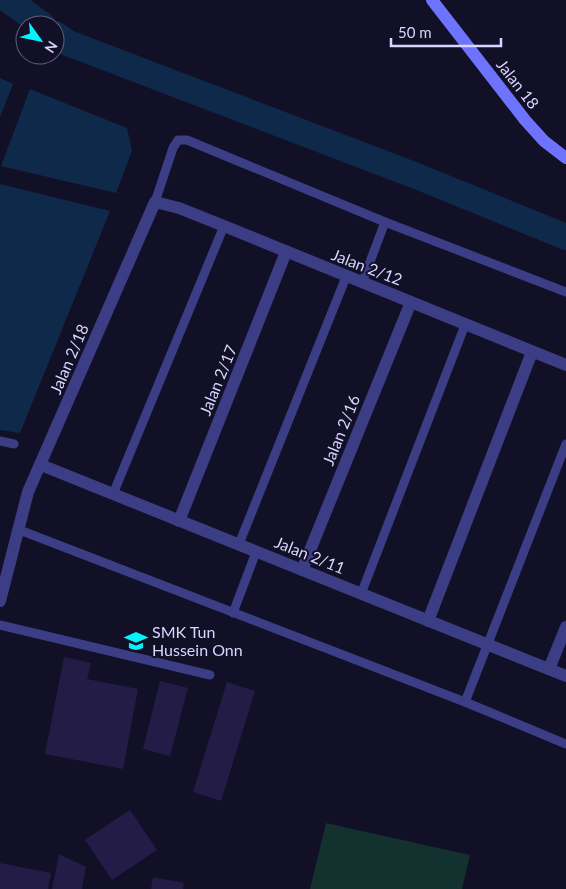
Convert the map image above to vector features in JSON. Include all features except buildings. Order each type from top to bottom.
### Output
[{"type":"street","name":"Jalan 18","points":[[432,0],[525,120],[544,141],[566,158]]},
{"type":"street","name":"Jalan 2/12","points":[[155,202],[179,208],[566,365]]},
{"type":"street","name":"Jalan 2/18","points":[[0,601],[28,492],[155,202]]},
{"type":"street","name":"Jalan 2/17","points":[[179,521],[286,252]]},
{"type":"street","name":"Jalan 2/16","points":[[302,570],[411,302]]},
{"type":"street","points":[[428,621],[532,352]]},
{"type":"street","name":"Jalan 2/11","points":[[41,465],[566,676]]},
{"type":"street","points":[[549,669],[566,627]]},
{"type":"lane","points":[[155,202],[173,148],[178,140],[187,140],[385,222],[566,292]]},
{"type":"lane","points":[[362,283],[385,222]]},
{"type":"lane","points":[[113,494],[224,226]]},
{"type":"lane","points":[[238,544],[346,277]]},
{"type":"lane","points":[[361,594],[466,325]]},
{"type":"lane","points":[[0,441],[14,444]]},
{"type":"lane","points":[[465,702],[566,444]]},
{"type":"lane","points":[[17,530],[465,702],[566,744]]},
{"type":"lane","points":[[233,613],[256,552]]},
{"type":"lane","points":[[0,625],[210,676]]},
{"type":"green space","points":[[326,823],[470,855],[462,889],[310,889]]},
{"type":"water","points":[[0,78],[13,84],[0,117]]},
{"type":"water","points":[[30,89],[127,128],[132,151],[116,193],[1,166]]},
{"type":"water","points":[[0,184],[110,211],[20,433],[0,430]]},
{"type":"waterway","points":[[8,0],[29,15]]},
{"type":"waterway","points":[[65,41],[419,177],[566,237]]},
{"type":"place","name":"SMK Tun Hussein Onn","points":[[136,641]]}]
